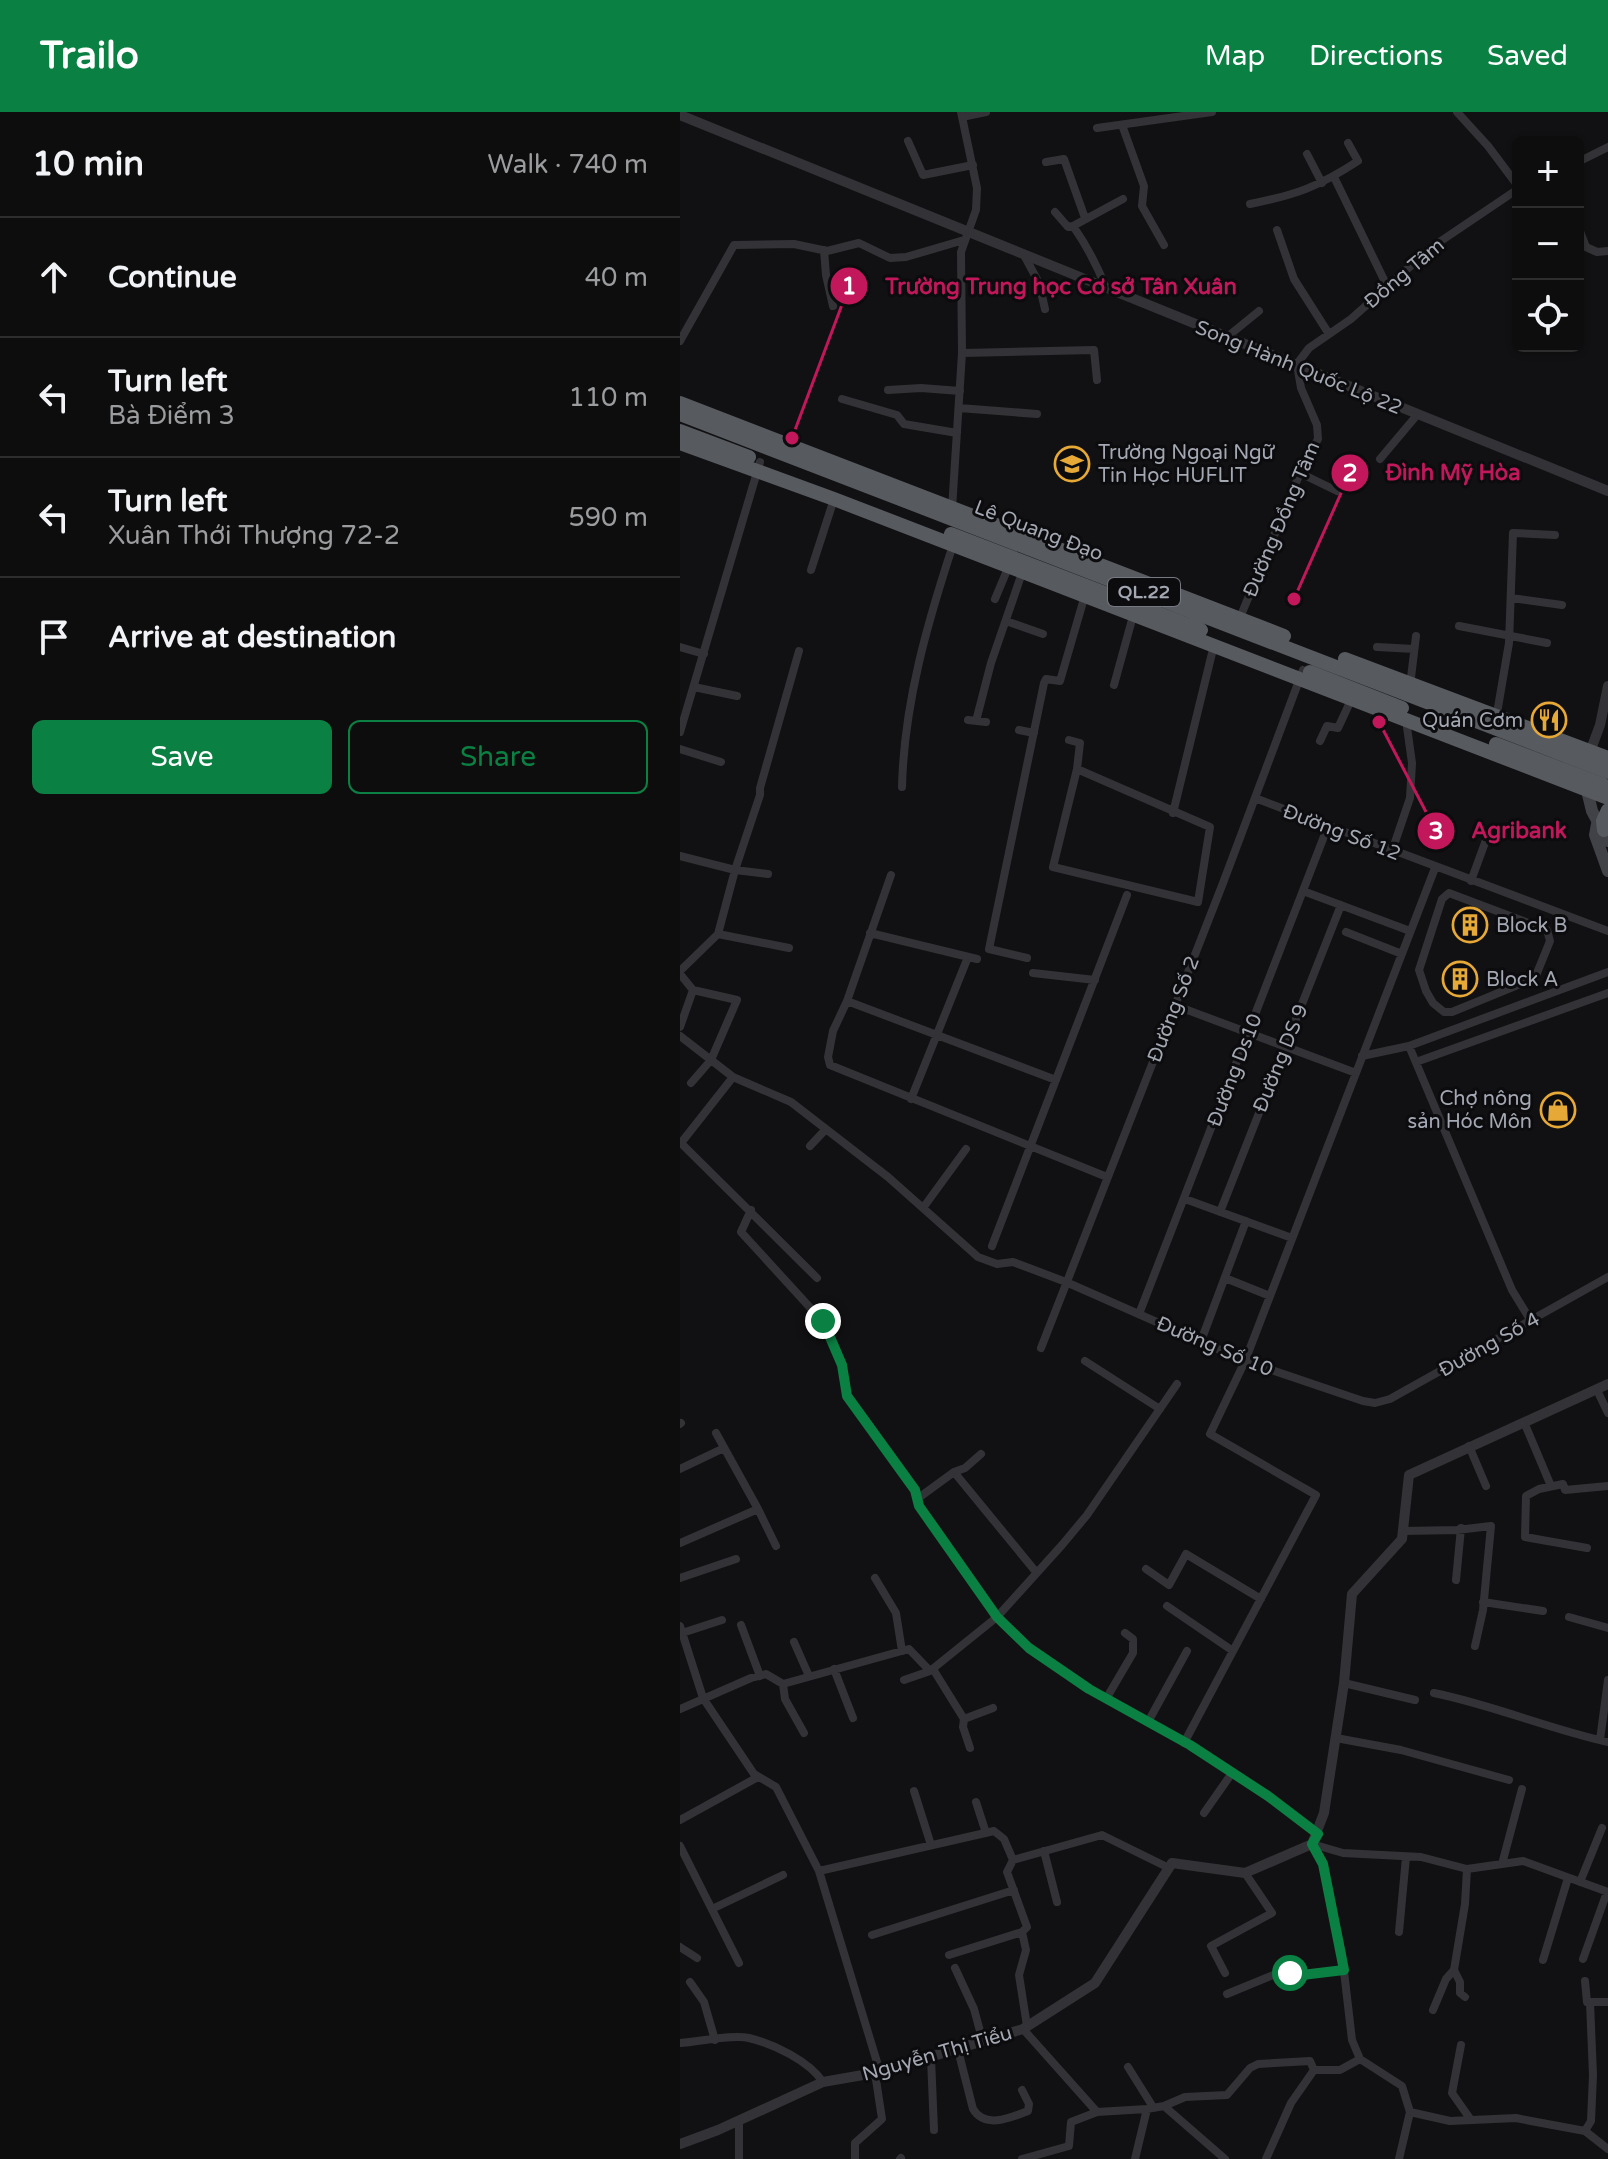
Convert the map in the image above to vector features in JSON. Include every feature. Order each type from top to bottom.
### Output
[{"type":"highway","name":"Lê Quang Đạo","points":[[680,403],[951,512],[1496,722],[1587,771],[1608,787]]},
{"type":"highway","name":"Lê Quang Đạo","points":[[680,414],[951,512]]},
{"type":"highway","name":"Lê Quang Đạo","points":[[680,431],[834,499],[1015,570],[1087,592],[1133,616],[1587,771],[1608,798]]},
{"type":"highway","name":"Lê Quang Đạo","points":[[680,443],[759,466],[1302,674],[1351,700],[1405,719],[1587,771],[1608,772]]},
{"type":"highway","name":"Lê Quang Đạo","points":[[1587,771],[1608,758]]},
{"type":"highway","points":[[1603,832],[1603,821],[1608,810]]},
{"type":"main road","points":[[1587,771],[1603,832],[1595,835],[1608,871]]},
{"type":"street","points":[[951,512],[962,353],[960,275],[966,236],[976,210],[977,188],[961,115],[986,112]]},
{"type":"street","points":[[1097,128],[1212,112]]},
{"type":"street","points":[[1457,112],[1512,179]]},
{"type":"street","name":"Song Hành Quốc Lộ 22","points":[[680,115],[966,236],[1024,255],[1608,491]]},
{"type":"street","points":[[1122,125],[1144,186],[1142,206],[1164,245]]},
{"type":"street","points":[[908,141],[923,175],[973,165]]},
{"type":"street","points":[[1250,204],[1299,194],[1334,177],[1358,161],[1348,143]]},
{"type":"street","points":[[1584,159],[1608,147]]},
{"type":"street","points":[[1307,154],[1322,183]]},
{"type":"street","points":[[1046,162],[1060,157],[1064,159],[1085,218]]},
{"type":"street","points":[[1334,177],[1388,288]]},
{"type":"street","name":"Đồng Tâm","points":[[1297,364],[1309,348],[1388,288],[1432,247],[1512,191]]},
{"type":"street","points":[[1055,212],[1068,227],[1123,199]]},
{"type":"street","points":[[1073,226],[1094,257],[1106,289]]},
{"type":"street","points":[[1277,230],[1294,279],[1329,334]]},
{"type":"street","points":[[680,341],[734,245],[794,244],[824,250],[859,243],[890,258],[898,258],[966,236]]},
{"type":"street","points":[[1584,242],[1586,247],[1597,252],[1608,251]]},
{"type":"street","points":[[824,250],[833,306]]},
{"type":"street","points":[[1024,255],[1039,283],[1045,309]]},
{"type":"street","points":[[1227,337],[1259,311]]},
{"type":"street","points":[[962,353],[1094,350],[1097,380]]},
{"type":"street","name":"Đường Đồng Tâm","points":[[1238,623],[1300,473],[1318,439],[1317,425],[1301,388],[1297,364]]},
{"type":"street","points":[[888,390],[921,388],[960,391]]},
{"type":"street","points":[[842,399],[897,415],[904,424],[957,433]]},
{"type":"street","points":[[959,408],[1037,414]]},
{"type":"street","points":[[1380,459],[1417,415]]},
{"type":"street","points":[[680,732],[759,466]]},
{"type":"street","points":[[1300,473],[1337,491]]},
{"type":"street","points":[[811,570],[834,499]]},
{"type":"street","points":[[1496,722],[1509,637],[1513,533],[1555,535]]},
{"type":"street","points":[[902,787],[905,737],[915,677],[953,545]]},
{"type":"street","points":[[995,599],[1015,570]]},
{"type":"street","points":[[977,721],[991,663],[1006,621],[1015,570]]},
{"type":"street","points":[[1027,958],[989,949],[1046,679],[1060,681],[1087,592]]},
{"type":"street","points":[[1511,598],[1562,605]]},
{"type":"street","points":[[1114,685],[1133,616]]},
{"type":"street","points":[[1006,621],[1043,634]]},
{"type":"street","points":[[1459,626],[1547,643]]},
{"type":"street","points":[[1410,688],[1416,636]]},
{"type":"street","points":[[1173,813],[1214,645]]},
{"type":"street","points":[[680,647],[704,654]]},
{"type":"street","points":[[1377,647],[1414,649]]},
{"type":"street","points":[[691,1083],[711,1060],[737,1000],[693,990],[680,973],[718,934],[799,651]]},
{"type":"street","name":"Đường Số 2","points":[[1041,1348],[1302,674]]},
{"type":"street","points":[[1587,771],[1608,686]]},
{"type":"street","points":[[694,687],[737,696]]},
{"type":"street","points":[[1320,741],[1327,726],[1338,728],[1351,700]]},
{"type":"street","points":[[1392,851],[1407,810],[1411,787],[1412,763],[1405,719]]},
{"type":"street","points":[[1019,730],[1034,733]]},
{"type":"street","points":[[1069,740],[1080,743],[1077,769],[1053,867],[1198,902],[1210,827],[1077,769]]},
{"type":"street","points":[[680,749],[721,762]]},
{"type":"street","name":"Đường Số 12","points":[[1255,798],[1608,931]]},
{"type":"street","name":"Đường Ds10","points":[[1139,1314],[1328,826]]},
{"type":"street","points":[[1471,881],[1490,829]]},
{"type":"street","points":[[680,856],[735,870],[768,874]]},
{"type":"street","points":[[1184,1743],[1316,1495],[1210,1434],[1245,1361],[1435,868]]},
{"type":"street","points":[[891,875],[847,1001],[833,1031],[828,1057],[830,1065],[1107,1177]]},
{"type":"street","points":[[1303,891],[1410,931]]},
{"type":"street","points":[[1452,893],[1503,912],[1549,932],[1550,941],[1535,978],[1459,1010],[1444,1012],[1426,991],[1419,970],[1442,899],[1452,893]]},
{"type":"street","points":[[992,1246],[1127,895]]},
{"type":"street","points":[[1503,912],[1510,895]]},
{"type":"street","name":"Đường DS 9","points":[[1220,1212],[1341,905]]},
{"type":"street","points":[[1346,932],[1402,954]]},
{"type":"street","points":[[870,933],[973,958],[911,1099]]},
{"type":"street","points":[[718,934],[789,948]]},
{"type":"street","points":[[1362,1056],[1409,1046],[1608,972]]},
{"type":"street","points":[[1033,973],[1095,980]]},
{"type":"street","points":[[1535,978],[1544,996]]},
{"type":"street","points":[[680,1027],[693,990]]},
{"type":"street","points":[[1416,1062],[1608,993]]},
{"type":"street","points":[[847,1001],[1056,1080]]},
{"type":"street","points":[[1174,1005],[1356,1073]]},
{"type":"street","points":[[1511,1009],[1518,1025]]},
{"type":"street","points":[[1459,1010],[1466,1025]]},
{"type":"street","name":"Đường Số 10","points":[[680,1037],[733,1077],[791,1102],[923,1208],[978,1257],[997,1264],[1013,1262],[1066,1282],[1245,1361],[1367,1402]]},
{"type":"street","points":[[1409,1046],[1512,1290],[1531,1321]]},
{"type":"street","points":[[733,1077],[681,1143],[817,1278]]},
{"type":"street","points":[[810,1146],[826,1129]]},
{"type":"street","points":[[923,1208],[966,1149]]},
{"type":"street","points":[[1185,1199],[1292,1238]]},
{"type":"street","points":[[751,1210],[741,1232],[826,1325],[842,1365],[847,1396],[915,1490],[919,1506],[997,1617],[1029,1648],[1106,1699],[1232,1773],[1315,1839],[1343,1853],[1421,1857],[1467,1869],[1523,1861],[1608,1892],[1583,1959]]},
{"type":"street","points":[[1201,1341],[1246,1221]]},
{"type":"street","name":"Đường Số 4","points":[[1367,1402],[1390,1399],[1608,1277]]},
{"type":"street","points":[[1225,1278],[1270,1296]]},
{"type":"street","points":[[1085,1361],[1160,1409]]},
{"type":"street","points":[[904,1680],[931,1670],[997,1617],[1087,1515],[1177,1384]]},
{"type":"street","points":[[1399,2159],[1410,2112],[1402,2086],[1360,2059],[1352,2040],[1344,1970],[1323,1864],[1315,1839],[1324,1813],[1336,1738],[1352,1594],[1402,1539],[1409,1475],[1608,1384]]},
{"type":"street","points":[[1597,1390],[1608,1413]]},
{"type":"street","points":[[1524,1422],[1551,1486]]},
{"type":"street","points":[[716,1433],[776,1546]]},
{"type":"street","points":[[1469,1446],[1486,1486]]},
{"type":"street","points":[[680,1469],[724,1448]]},
{"type":"street","points":[[917,1499],[981,1454]]},
{"type":"street","points":[[954,1472],[1036,1572]]},
{"type":"street","points":[[1587,1548],[1524,1536],[1526,1496],[1563,1484],[1565,1490],[1608,1486]]},
{"type":"street","points":[[680,1543],[758,1509]]},
{"type":"street","points":[[1403,1531],[1491,1526],[1475,1646]]},
{"type":"street","points":[[1456,1580],[1461,1528]]},
{"type":"street","points":[[1146,1569],[1169,1585],[1186,1554],[1261,1599]]},
{"type":"street","points":[[680,1578],[736,1559]]},
{"type":"street","points":[[875,1578],[896,1613],[902,1651]]},
{"type":"street","points":[[1483,1602],[1543,1611]]},
{"type":"street","points":[[1167,1606],[1233,1651]]},
{"type":"street","points":[[1569,1617],[1608,1628]]},
{"type":"street","points":[[722,1620],[681,1630],[703,1698],[754,1774],[776,1787],[819,1871],[878,2073],[882,2119],[855,2143],[855,2159]]},
{"type":"street","points":[[741,1625],[760,1676]]},
{"type":"street","points":[[1106,1699],[1133,1653],[1133,1639],[1125,1633]]},
{"type":"street","points":[[794,1642],[809,1676]]},
{"type":"street","points":[[680,1709],[766,1674],[783,1684],[909,1649],[931,1670],[964,1719],[963,1727],[970,1748]]},
{"type":"street","points":[[1148,1722],[1187,1651]]},
{"type":"street","points":[[834,1669],[853,1718]]},
{"type":"street","points":[[1434,1693],[1478,1702],[1576,1735],[1604,1741],[1608,1680]]},
{"type":"street","points":[[1344,1683],[1415,1700]]},
{"type":"street","points":[[783,1684],[785,1699],[804,1733]]},
{"type":"street","points":[[964,1719],[993,1708]]},
{"type":"street","points":[[1336,1738],[1401,1750],[1509,1780]]},
{"type":"street","points":[[1204,1813],[1232,1773]]},
{"type":"street","points":[[680,1820],[758,1777]]},
{"type":"street","points":[[1502,1864],[1522,1789]]},
{"type":"street","points":[[914,1791],[931,1845]]},
{"type":"street","points":[[976,1802],[986,1833]]},
{"type":"street","points":[[1580,1882],[1602,1828]]},
{"type":"street","points":[[819,1871],[994,1831],[1004,1839],[1013,1860]]},
{"type":"street","points":[[949,1955],[1022,1932],[1027,1927],[1007,1872],[1013,1860],[1102,1835],[1169,1868],[1172,1863],[1245,1873],[1315,1839]]},
{"type":"street","points":[[680,1846],[739,1963]]},
{"type":"street","points":[[1044,1851],[1057,1902]]},
{"type":"street","points":[[1399,1932],[1406,1857]]},
{"type":"street","name":"Nguyễn Thị Tiểu","points":[[680,2144],[823,2082],[878,2073],[1025,2028],[1095,1983],[1169,1868]]},
{"type":"street","points":[[1433,2010],[1446,1979],[1454,1970],[1465,1904],[1467,1869]]},
{"type":"street","points":[[1225,1973],[1211,1946],[1272,1913],[1245,1873]]},
{"type":"street","points":[[712,1909],[783,1875]]},
{"type":"street","points":[[1543,1960],[1568,1878]]},
{"type":"street","points":[[872,1935],[1014,1890]]},
{"type":"street","points":[[1022,1932],[1026,1950],[1019,1975],[1025,2028],[1097,2112]]},
{"type":"street","points":[[680,1947],[697,1958]]},
{"type":"street","points":[[955,1968],[974,2009],[983,2042]]},
{"type":"street","points":[[1227,1994],[1278,1973],[1302,1975],[1344,1970]]},
{"type":"street","points":[[1454,1970],[1460,1982],[1460,1993],[1465,1997]]},
{"type":"street","points":[[1585,1981],[1587,2002],[1608,2002]]},
{"type":"street","points":[[690,1982],[704,2002],[715,2040]]},
{"type":"street","points":[[1585,2131],[1591,2121],[1592,2106],[1590,2002]]},
{"type":"street","points":[[680,2043],[747,2037],[798,2058],[816,2071],[823,2082]]},
{"type":"street","points":[[1461,2045],[1452,2093],[1471,2120]]},
{"type":"street","points":[[958,2050],[977,2115],[992,2121],[1028,2111],[1029,2104],[1022,2090]]},
{"type":"street","points":[[931,2058],[934,2130]]},
{"type":"street","points":[[1314,2070],[1340,2070],[1360,2059]]},
{"type":"street","points":[[1022,2159],[1069,2146],[1071,2122],[1097,2112],[1164,2106],[1185,2097],[1227,2095],[1250,2068],[1258,2064],[1310,2061],[1314,2070]]},
{"type":"street","points":[[1128,2067],[1150,2108],[1135,2159]]},
{"type":"street","points":[[1266,2159],[1291,2103],[1314,2070]]},
{"type":"street","points":[[1164,2106],[1225,2159]]},
{"type":"street","points":[[1410,2112],[1450,2121],[1516,2118],[1585,2131],[1608,2149]]},
{"type":"street","points":[[739,2121],[739,2159]]},
{"type":"place","name":"Trường Trung học Cơ sở Tân Xuân","points":[[792,438]]},
{"type":"place","name":"Trường Ngoại Ngữ Tin Học HUFLIT","points":[[1072,464]]},
{"type":"place","name":"Đình Mỹ Hòa","points":[[1294,599]]},
{"type":"place","name":"Quán Cơm","points":[[1549,720]]},
{"type":"place","name":"Agribank","points":[[1379,722]]},
{"type":"place","name":"Block B","points":[[1470,925]]},
{"type":"place","name":"Block A","points":[[1460,979]]},
{"type":"place","name":"Chợ nông sản Hóc Môn","points":[[1558,1110]]},
{"type":"route","points":[[823,1321],[842,1365],[847,1396],[915,1490],[919,1506],[997,1617],[1029,1648],[1089,1689],[1190,1745],[1268,1796],[1318,1834],[1312,1844],[1323,1864],[1344,1970],[1302,1975],[1290,1973]]}]
